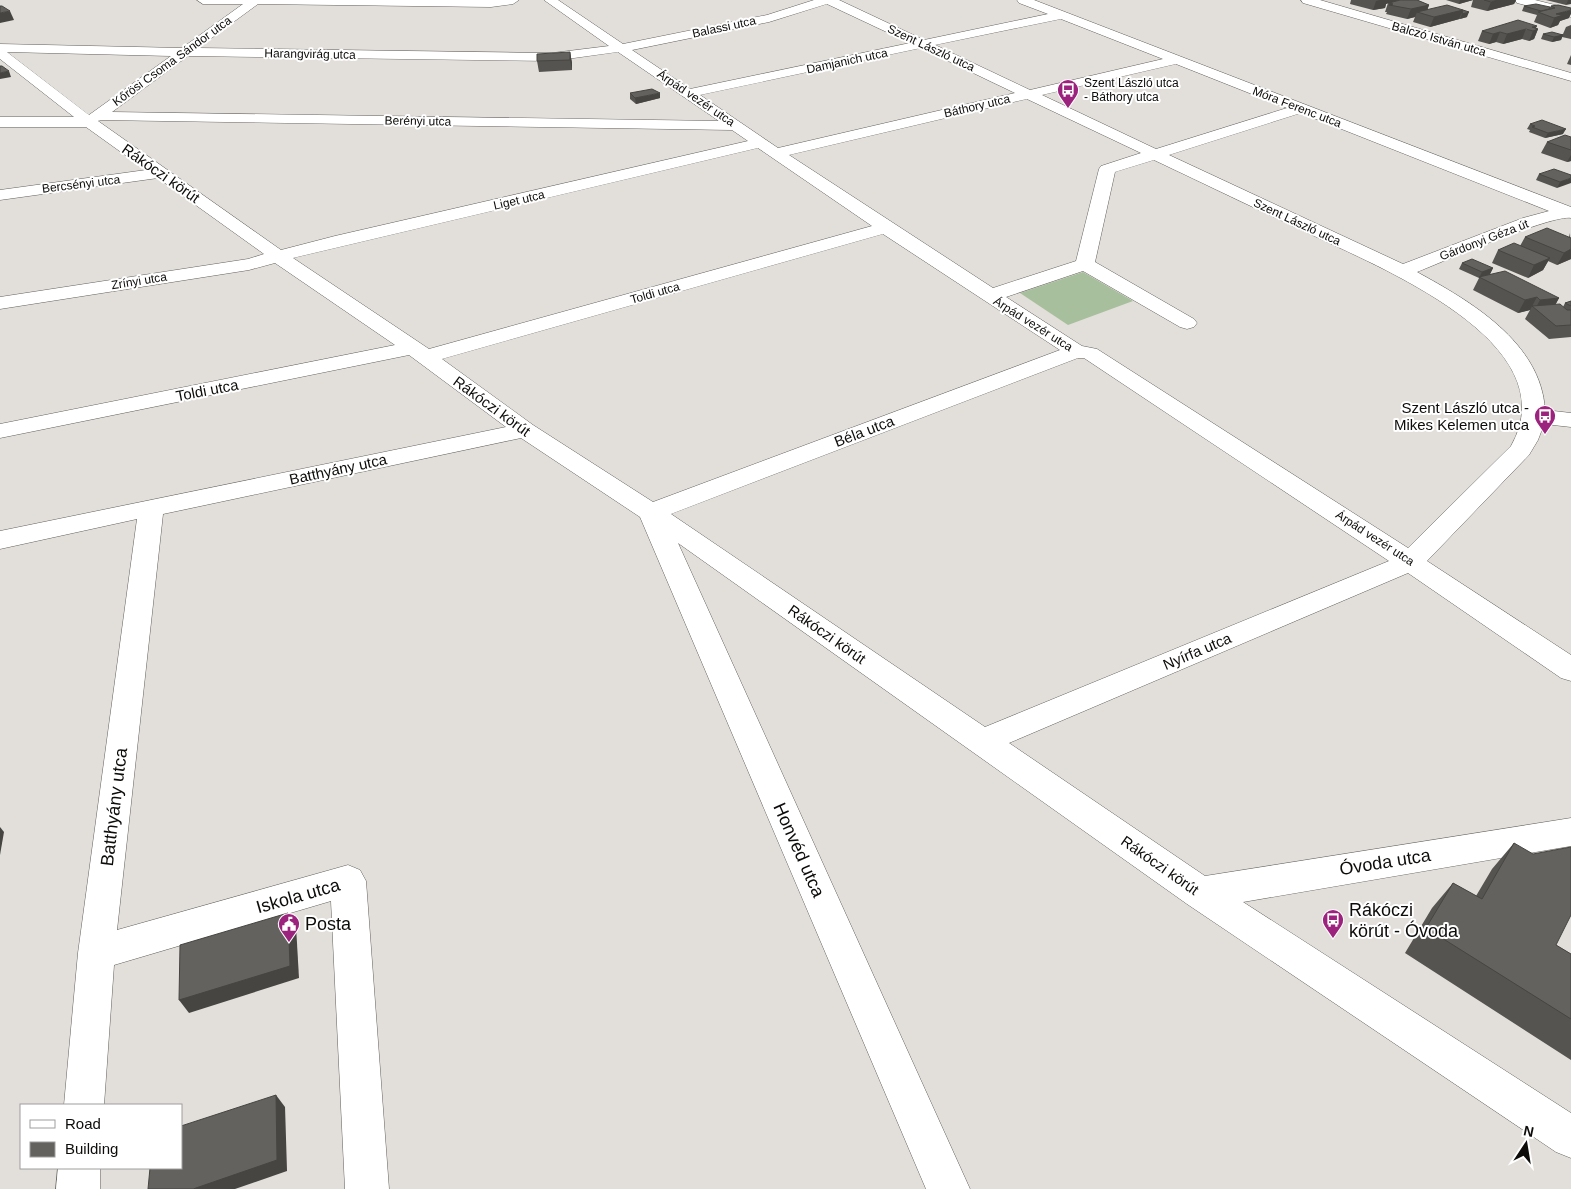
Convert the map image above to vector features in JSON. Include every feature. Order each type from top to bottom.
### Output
[{"type":"street","points":[[203,0],[491,3],[513,0]]},
{"type":"street","name":"Kőrösi Csoma Sándor utca","points":[[93,119],[255,0]]},
{"type":"street","name":"Árpád vezér utca","points":[[550,0],[989,296],[1076,351],[1090,353],[1410,562],[1571,670]]},
{"type":"street","name":"Balassi utca","points":[[620,48],[768,18],[828,0]]},
{"type":"street","name":"Szent László utca","points":[[828,0],[1402,271],[1469,310],[1500,336],[1524,375],[1531,392],[1535,416],[1531,433],[1521,450],[1410,562]]},
{"type":"street","name":"Móra Ferenc utca","points":[[1023,0],[1569,212]]},
{"type":"street","name":"Balczó István utca","points":[[1307,0],[1571,77]]},
{"type":"street","points":[[1521,0],[1571,13]]},
{"type":"street","name":"Damjanich utca","points":[[690,93],[1062,15]]},
{"type":"street","name":"Harangvirág utca","points":[[0,48],[552,57],[620,48]]},
{"type":"street","name":"Rákóczi körút","points":[[0,54],[93,119],[161,173],[419,353],[525,430],[651,512],[1200,893],[1571,1137]]},
{"type":"street","name":"Báthory utca","points":[[769,148],[1028,94],[1176,60]]},
{"type":"street","points":[[1085,264],[1107,169],[1302,108]]},
{"type":"street","name":"Berényi utca","points":[[0,122],[93,119],[738,126]]},
{"type":"street","name":"Liget utca","points":[[278,256],[335,241],[769,148]]},
{"type":"street","name":"Bercsényi utca","points":[[0,195],[161,173]]},
{"type":"street","name":"Gárdonyi Géza út","points":[[1402,271],[1529,222],[1569,212]]},
{"type":"street","name":"Toldi utca","points":[[0,431],[419,353],[886,228]]},
{"type":"street","name":"Zrínyi utca","points":[[0,303],[249,264],[278,256]]},
{"type":"street","points":[[989,296],[1085,264],[1187,322]]},
{"type":"street","name":"Béla utca","points":[[651,512],[1076,351]]},
{"type":"street","points":[[1535,416],[1571,420]]},
{"type":"street","name":"Batthyány utca","points":[[0,540],[525,430]]},
{"type":"street","name":"Batthyány utca","points":[[84,1104],[96,953],[151,509]]},
{"type":"street","name":"Honvéd utca","points":[[651,512],[948,1189]]},
{"type":"street","name":"Nyírfa utca","points":[[983,741],[1410,562]]},
{"type":"street","name":"Óvoda utca","points":[[1200,893],[1571,832]]},
{"type":"street","name":"Iskola utca","points":[[96,953],[348,881],[367,1189]]},
{"type":"street","points":[[78,1189],[79,1169]]},
{"type":"green space","points":[[1083,272],[1133,301],[1068,325],[1020,293]]},
{"type":"building","points":[[1400,0],[1417,0],[1429,5],[1411,9],[1389,5],[1393,4],[1389,3]]},
{"type":"building","points":[[1536,4],[1550,7],[1541,11],[1524,6]]},
{"type":"building","points":[[1447,5],[1463,10],[1434,17],[1417,12]]},
{"type":"building","points":[[1558,5],[1571,8],[1571,10],[1556,14],[1563,15],[1554,18],[1538,12],[1555,8],[1551,6]]},
{"type":"building","points":[[0,6],[2,6],[10,11],[0,13]]},
{"type":"building","points":[[1518,20],[1537,26],[1532,27],[1538,29],[1533,31],[1526,29],[1507,34],[1500,32],[1493,34],[1482,31]]},
{"type":"building","points":[[1552,32],[1563,35],[1554,37],[1543,34]]},
{"type":"building","points":[[570,52],[570,60],[537,61],[537,54]]},
{"type":"building","points":[[0,66],[2,66],[9,71],[0,73]]},
{"type":"building","points":[[652,89],[660,93],[635,98],[630,93]]},
{"type":"building","points":[[1542,120],[1566,129],[1548,133],[1532,127],[1535,126],[1530,124]]},
{"type":"building","points":[[1565,135],[1571,137],[1571,150],[1547,142]]},
{"type":"building","points":[[1554,169],[1571,175],[1571,178],[1560,182],[1539,174]]},
{"type":"building","points":[[1547,228],[1571,238],[1571,249],[1564,253],[1525,237]]},
{"type":"building","points":[[1514,243],[1550,258],[1534,265],[1498,250]]},
{"type":"building","points":[[1472,259],[1493,268],[1482,272],[1462,263]]},
{"type":"building","points":[[1505,271],[1559,298],[1540,300],[1537,297],[1525,300],[1479,277]]},
{"type":"building","points":[[1560,304],[1567,310],[1571,310],[1571,325],[1556,326],[1532,306]]},
{"type":"building","points":[[1514,843],[1533,854],[1571,847],[1571,915],[1556,945],[1571,954],[1571,1019],[1426,928],[1453,883],[1482,899]]},
{"type":"building","points":[[288,913],[290,966],[179,1000],[180,945]]},
{"type":"building","points":[[276,1095],[277,1160],[193,1189],[148,1189],[150,1169],[182,1169],[182,1126]]},
{"type":"place","name":"Szent László utca - Báthory utca","points":[[1068,109]]},
{"type":"place","name":"Szent László utca - Mikes Kelemen utca","points":[[1545,435]]},
{"type":"place","name":"Rákóczi körút - Óvoda","points":[[1333,939]]},
{"type":"place","name":"Posta","points":[[289,943]]}]
